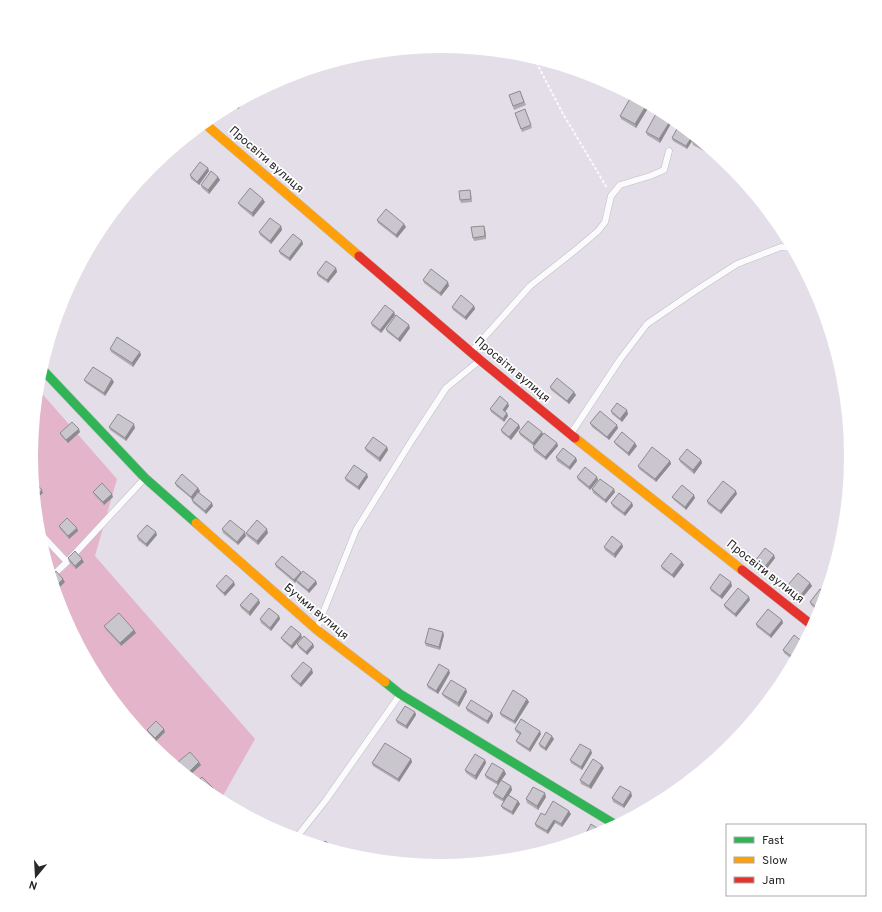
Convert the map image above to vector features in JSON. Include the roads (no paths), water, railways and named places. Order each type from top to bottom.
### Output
[{"type":"street","name":"Просвіти вулиця","points":[[209,127],[480,360],[570,434],[808,622]]},
{"type":"street","name":"Бучми вулиця","points":[[47,374],[145,478],[317,630],[400,694],[610,821]]},
{"type":"lane","points":[[471,352],[530,286],[598,232],[605,222],[611,196],[620,185],[664,170],[668,151]]},
{"type":"lane","points":[[570,434],[621,358],[647,324],[737,264],[786,248]]},
{"type":"lane","points":[[317,630],[356,530],[446,388],[480,360]]},
{"type":"lane","points":[[55,573],[145,478]]},
{"type":"lane","points":[[48,542],[67,562]]},
{"type":"lane","points":[[300,833],[326,800],[400,694]]}]
